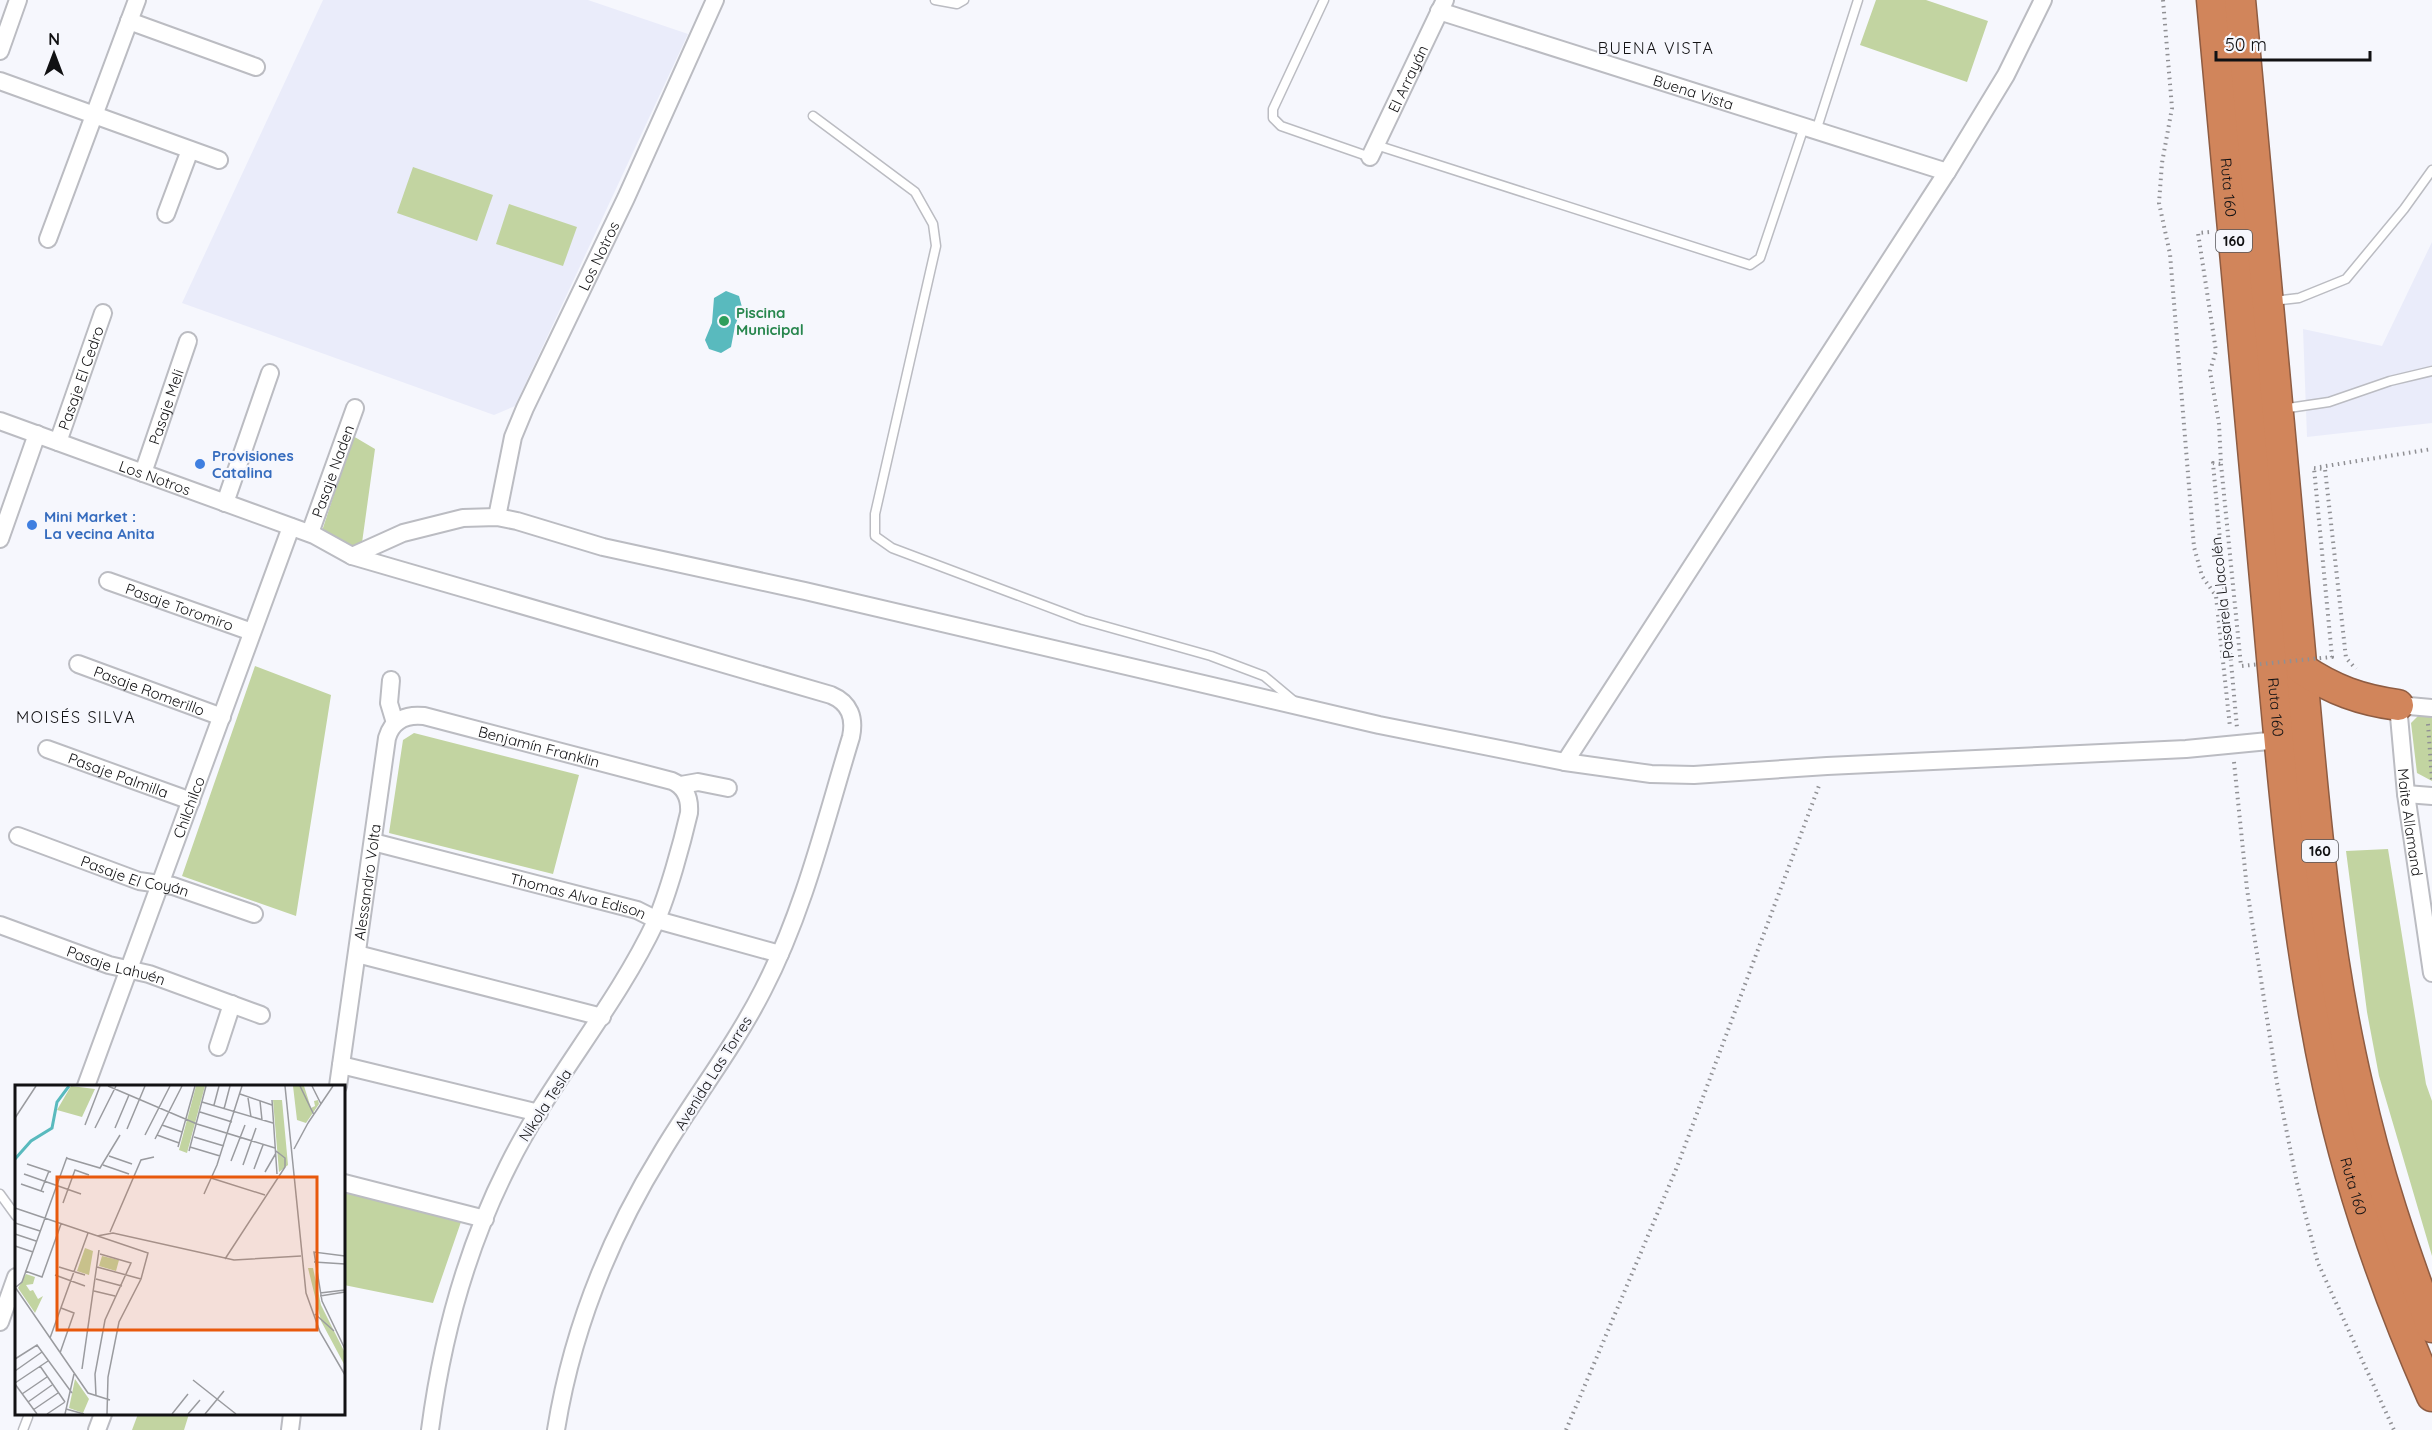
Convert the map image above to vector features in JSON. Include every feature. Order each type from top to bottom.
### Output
[{"type":"highway","name":"Ruta 160","points":[[2212,0],[2279,740],[2304,950],[2329,1087],[2368,1230],[2399,1317],[2432,1396]]},
{"type":"highway","name":"Ruta 160","points":[[2240,0],[2326,907],[2344,1025],[2371,1142],[2415,1282],[2432,1327]]},
{"type":"highway","points":[[2302,669],[2329,687],[2354,697],[2398,705]]},
{"type":"highway","points":[[2415,1282],[2432,1306]]},
{"type":"street","points":[[0,51],[18,0]]},
{"type":"street","points":[[48,239],[137,0]]},
{"type":"street","name":"Los Notros","points":[[497,517],[513,438],[525,408],[626,198],[715,0]]},
{"type":"street","points":[[1565,762],[1947,172],[2006,75],[2043,0]]},
{"type":"street","name":"El Arrayán","points":[[1373,151],[1442,6]]},
{"type":"street","name":"Buena Vista","points":[[1442,6],[1810,129],[1947,172]]},
{"type":"street","points":[[129,21],[256,67]]},
{"type":"street","points":[[0,81],[219,160]]},
{"type":"street","points":[[166,214],[189,150]]},
{"type":"street","name":"Pasaje El Cedro","points":[[58,442],[103,313]]},
{"type":"street","name":"Pasaje Meli","points":[[143,473],[188,341]]},
{"type":"street","points":[[225,503],[270,373]]},
{"type":"street","name":"Pasaje Naden","points":[[310,533],[355,408]]},
{"type":"street","name":"Los Notros","points":[[0,421],[310,533],[352,556],[831,694],[849,709]]},
{"type":"street","points":[[0,539],[37,434]]},
{"type":"street","points":[[352,556],[411,531],[463,518],[497,517],[603,548],[805,591],[1302,707],[1565,762],[1633,772],[1694,775],[2236,745],[2279,740]]},
{"type":"street","name":"Chilchilco","points":[[86,1085],[291,527]]},
{"type":"street","name":"Pasaje Toromiro","points":[[108,581],[252,633]]},
{"type":"street","name":"Pasaje Romerillo","points":[[78,664],[222,717]]},
{"type":"street","name":"Alessandro Volta","points":[[338,1085],[387,738],[395,723],[389,703],[391,680]]},
{"type":"street","points":[[2398,705],[2430,708]]},
{"type":"street","name":"Maite Allamand","points":[[2398,705],[2406,794],[2432,973]]},
{"type":"street","name":"Avenida Las Torres","points":[[556,1430],[581,1322],[604,1259],[662,1151],[745,1023],[780,954],[806,886],[851,737],[853,721],[849,709]]},
{"type":"street","name":"Benjamín Franklin","points":[[395,723],[405,716],[424,716],[684,789],[698,782],[728,788]]},
{"type":"street","name":"Pasaje Palmilla","points":[[47,749],[191,801]]},
{"type":"street","name":"Nikola Tesla","points":[[430,1430],[445,1340],[459,1287],[485,1219],[508,1165],[602,1017],[657,920],[689,813],[684,789]]},
{"type":"street","points":[[2406,794],[2432,796]]},
{"type":"street","name":"Pasaje El Coyán","points":[[18,836],[139,881],[173,886],[254,914]]},
{"type":"street","name":"Thomas Alva Edison","points":[[373,842],[636,910],[657,920],[780,954]]},
{"type":"street","name":"Pasaje Lahuén","points":[[0,925],[109,965],[129,969],[261,1015]]},
{"type":"street","points":[[357,954],[602,1017]]},
{"type":"street","points":[[218,1047],[232,1004]]},
{"type":"street","points":[[341,1065],[539,1113]]},
{"type":"street","points":[[345,1183],[485,1219]]},
{"type":"street","points":[[0,1322],[3,1301],[15,1279]]},
{"type":"street","points":[[97,1430],[102,1415]]},
{"type":"street","points":[[290,1430],[292,1415]]},
{"type":"lane","points":[[935,0],[957,4],[964,0]]},
{"type":"lane","points":[[1324,0],[1274,109],[1273,118],[1281,126],[1373,151],[1750,265],[1760,258],[1858,0]]},
{"type":"lane","points":[[813,116],[915,192],[933,224],[936,246],[875,514],[875,536],[892,548],[1083,620],[1211,656],[1264,676],[1302,707]]},
{"type":"lane","points":[[2268,301],[2299,298],[2346,279],[2404,209],[2432,170]]},
{"type":"lane","points":[[2277,409],[2329,402],[2390,381],[2432,371]]},
{"type":"lane","points":[[0,1194],[15,1215]]},
{"type":"lane","points":[[23,1430],[28,1417]]},
{"type":"path","points":[[2163,0],[2172,108],[2162,163],[2159,203],[2170,255],[2194,547],[2202,576],[2216,596],[2236,745]]},
{"type":"path","points":[[2234,231],[2198,232],[2216,351],[2210,371],[2219,424],[2221,464],[2213,463],[2247,889],[2277,1083],[2297,1183],[2318,1263],[2394,1430]]},
{"type":"path","points":[[2314,468],[2432,449]]},
{"type":"path","name":"Pasarela Llacolén","points":[[2221,464],[2241,666],[2332,657],[2314,468]]},
{"type":"path","points":[[2314,468],[2325,469],[2346,658],[2360,673]]},
{"type":"path","points":[[2216,596],[2225,596]]},
{"type":"path","points":[[2430,708],[2432,786]]},
{"type":"path","points":[[1566,1430],[1677,1167],[1827,766]]},
{"type":"shaded area","points":[[323,0],[588,0],[688,34],[515,406],[494,415],[182,303]]},
{"type":"shaded area","points":[[2432,242],[2432,423],[2307,437],[2303,329],[2382,346]]},
{"type":"green space","points":[[1876,0],[1926,0],[1988,21],[1967,82],[1860,45]]},
{"type":"green space","points":[[413,167],[493,195],[477,241],[397,213]]},
{"type":"green space","points":[[509,204],[577,227],[563,266],[496,244]]},
{"type":"green space","points":[[353,436],[375,449],[361,550],[322,531]]},
{"type":"green space","points":[[255,666],[331,695],[296,916],[182,876]]},
{"type":"green space","points":[[2419,715],[2432,716],[2432,781],[2417,773],[2411,723]]},
{"type":"green space","points":[[414,733],[579,775],[553,874],[389,833],[403,740]]},
{"type":"green space","points":[[2388,849],[2426,1084],[2432,1101],[2432,1256],[2379,1076],[2367,1012],[2346,851]]},
{"type":"green space","points":[[345,1190],[462,1219],[433,1303],[345,1285]]},
{"type":"green space","points":[[138,1415],[189,1415],[184,1430],[132,1430]]},
{"type":"water","name":"Piscina Municipal","points":[[726,291],[739,296],[742,307],[731,347],[721,353],[709,349],[705,340],[712,323],[714,298]]},
{"type":"place","name":"Piscina Municipal","points":[[724,321]]},
{"type":"place","name":"Provisiones Catalina","points":[[200,464]]},
{"type":"place","name":"Mini Market : La vecina Anita","points":[[32,525]]},
{"type":"district","name":"BUENA VISTA","points":[[1656,48]]},
{"type":"district","name":"MOISÉS SILVA","points":[[76,717]]}]
